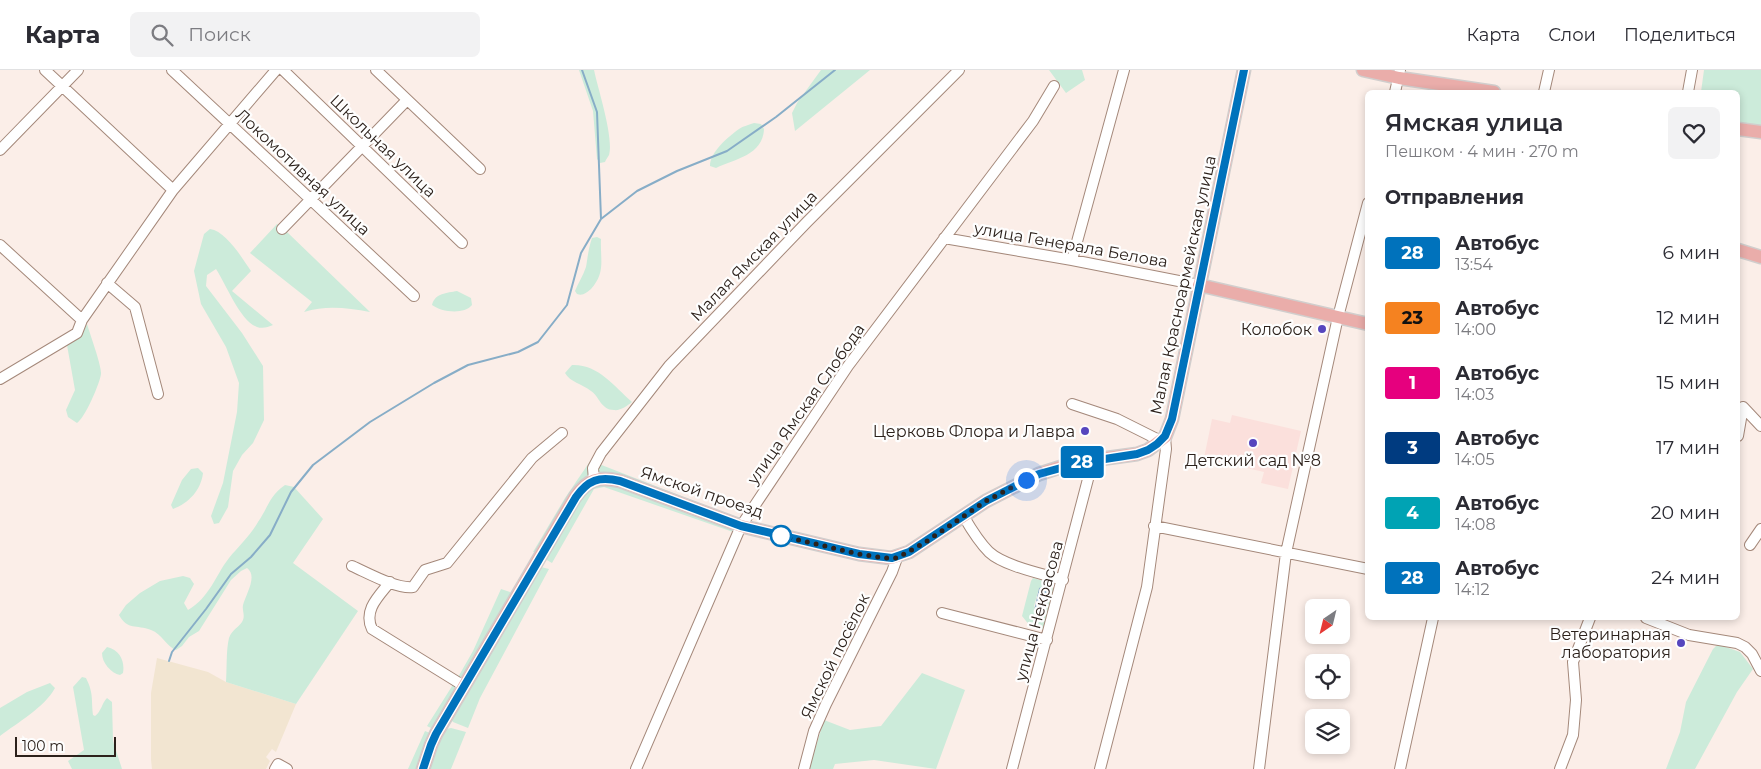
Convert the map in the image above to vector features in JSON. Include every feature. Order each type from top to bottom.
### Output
[{"type":"main road","name":"Малая Красноармейская улица","points":[[1163,439],[1172,419],[1244,70]]},
{"type":"main road","points":[[1363,70],[1400,74],[1484,90]]},
{"type":"main road","points":[[1740,129],[1761,132]]},
{"type":"main road","points":[[1740,251],[1761,256]]},
{"type":"main road","name":"улица Генерала Белова","points":[[1200,285],[1365,323]]},
{"type":"main road","points":[[897,558],[964,517],[986,501],[1039,474],[1064,466],[1142,452],[1153,447],[1163,439]]},
{"type":"main road","name":"Ямской проезд","points":[[594,480],[604,478],[620,481],[741,526],[859,554],[897,558]]},
{"type":"main road","points":[[423,769],[431,745],[464,686],[576,497],[586,485],[594,480]]},
{"type":"street","points":[[45,70],[173,190]]},
{"type":"street","points":[[0,150],[78,70]]},
{"type":"street","name":"Локомотивная улица","points":[[172,70],[414,296]]},
{"type":"street","points":[[0,379],[77,333],[82,320],[173,190],[276,70]]},
{"type":"street","name":"Школьная улица","points":[[283,70],[462,243]]},
{"type":"street","points":[[376,70],[480,169]]},
{"type":"street","name":"Малая Ямская улица","points":[[594,480],[593,468],[601,453],[669,366],[807,222],[959,70]]},
{"type":"street","points":[[1072,260],[1124,70]]},
{"type":"street","points":[[1544,90],[1549,70]]},
{"type":"street","points":[[1688,90],[1692,70]]},
{"type":"street","points":[[1396,90],[1400,74]]},
{"type":"street","name":"улица Ямская Слобода","points":[[636,769],[741,526],[848,366],[1033,121],[1054,86]]},
{"type":"street","points":[[282,229],[361,145],[407,100]]},
{"type":"street","points":[[1259,769],[1286,553],[1338,318],[1365,214]]},
{"type":"street","name":"улица Генерала Белова","points":[[944,238],[1200,285]]},
{"type":"street","points":[[0,246],[82,320]]},
{"type":"street","points":[[108,284],[136,307],[158,394]]},
{"type":"street","points":[[1072,404],[1117,419],[1163,439]]},
{"type":"street","points":[[1740,406],[1761,426]]},
{"type":"street","points":[[352,566],[390,582],[409,588],[413,587],[425,570],[446,563],[532,458],[562,433]]},
{"type":"street","name":"Малая Красноармейская улица","points":[[1100,769],[1146,587],[1166,449],[1163,439]]},
{"type":"street","name":"улица Некрасова","points":[[1012,769],[1093,460]]},
{"type":"street","points":[[964,517],[972,531],[991,553],[1015,566],[1063,580]]},
{"type":"street","points":[[1154,526],[1365,568]]},
{"type":"street","points":[[1750,544],[1761,529]]},
{"type":"street","name":"Ямской посёлок","points":[[804,769],[814,731],[892,572],[897,558]]},
{"type":"street","points":[[390,582],[370,609],[369,623],[372,629],[464,686]]},
{"type":"street","points":[[942,613],[1047,640]]},
{"type":"street","points":[[1400,769],[1433,620]]},
{"type":"street","points":[[1560,769],[1573,736],[1576,700],[1573,662],[1589,620]]},
{"type":"street","points":[[1651,620],[1689,635],[1737,643],[1745,647],[1752,654],[1761,670]]},
{"type":"street","points":[[275,769],[278,764],[288,769]]},
{"type":"shaded area","name":"Детский сад №8","points":[[1232,415],[1301,431],[1288,489],[1261,483],[1264,472],[1204,458],[1212,419],[1230,423]]},
{"type":"shaded area","points":[[157,658],[208,672],[226,682],[296,704],[276,752],[272,749],[266,757],[270,761],[266,769],[152,769],[151,693]]},
{"type":"green space","points":[[579,70],[594,70],[609,137],[609,155],[605,162],[600,163],[597,159],[593,111]]},
{"type":"green space","points":[[821,70],[870,70],[795,131],[792,113]]},
{"type":"green space","points":[[1049,70],[1082,70],[1085,80],[1066,93]]},
{"type":"green space","points":[[1704,70],[1761,70],[1761,126],[1740,122],[1740,90],[1701,90]]},
{"type":"green space","points":[[754,123],[761,124],[764,129],[759,145],[739,159],[716,168],[710,166],[716,150],[725,141],[741,128]]},
{"type":"green space","points":[[277,224],[370,312],[345,308],[329,308],[304,312],[312,302],[250,253]]},
{"type":"green space","points":[[210,229],[228,240],[251,271],[232,291],[273,325],[261,328],[251,323],[239,310],[216,269],[207,275],[206,286],[242,333],[263,366],[264,420],[253,443],[242,455],[233,471],[228,507],[219,523],[214,524],[211,516],[223,483],[237,412],[239,383],[226,347],[201,304],[194,271],[204,234]]},
{"type":"green space","points":[[597,237],[601,239],[599,277],[588,292],[579,295],[575,291],[586,267],[592,238]]},
{"type":"green space","points":[[457,291],[471,298],[472,305],[464,310],[452,311],[432,305],[439,296]]},
{"type":"green space","points":[[87,324],[101,374],[92,400],[77,423],[68,417],[66,410],[75,390],[67,345],[82,334]]},
{"type":"green space","points":[[572,365],[590,368],[598,372],[632,402],[619,410],[606,408],[594,393],[567,376],[565,373]]},
{"type":"green space","points":[[595,454],[589,474],[536,552],[533,552],[565,498]]},
{"type":"green space","points":[[599,464],[735,517],[742,517],[739,519],[619,475],[598,472]]},
{"type":"green space","points":[[198,468],[203,473],[197,490],[184,503],[173,509],[171,505],[182,480],[191,469]]},
{"type":"green space","points":[[600,483],[619,486],[732,529],[733,532],[604,487],[594,489],[552,563],[545,559],[584,494]]},
{"type":"green space","points":[[285,485],[294,487],[323,519],[293,563],[358,611],[296,704],[226,682],[229,638],[243,620],[243,605],[251,580],[250,571],[247,568],[231,580],[199,631],[189,637],[176,650],[169,646],[155,632],[146,628],[129,625],[119,615],[126,605],[140,593],[160,581],[183,576],[190,578],[194,584],[184,603],[188,610],[196,605],[207,593],[229,558],[252,532],[272,497]]},
{"type":"green space","points":[[541,567],[549,569],[480,698],[468,728],[453,722],[451,719]]},
{"type":"green space","points":[[1033,578],[1051,583],[1053,587],[1052,606],[1043,629],[1030,626],[1022,616]],"holes":[[[1039,588],[1047,590],[1049,594],[1044,612],[1039,615],[1034,606]]]},
{"type":"green space","points":[[501,589],[510,592],[511,595],[462,680],[457,679],[473,651]]},
{"type":"green space","points":[[1720,645],[1740,652],[1753,669],[1737,692],[1695,769],[1666,769],[1680,732],[1686,702],[1713,649]]},
{"type":"green space","points":[[107,647],[112,648],[121,657],[123,673],[120,675],[110,670],[105,664],[102,653]]},
{"type":"green space","points":[[922,673],[965,690],[936,769],[874,760],[835,764],[833,769],[809,769],[824,720],[850,730],[881,726]]},
{"type":"green space","points":[[82,677],[86,678],[90,688],[93,715],[97,714],[107,698],[112,702],[113,741],[122,769],[72,769],[68,761],[84,750],[73,687]]},
{"type":"green space","points":[[50,683],[55,688],[45,702],[0,736],[0,708],[27,692]]},
{"type":"green space","points":[[454,683],[458,686],[433,729],[427,726]]},
{"type":"green space","points":[[451,728],[466,732],[451,769],[429,769],[440,738],[446,729]]},
{"type":"green space","points":[[425,731],[430,733],[418,769],[408,769]]},
{"type":"water","points":[[1042,587],[1049,594],[1044,612],[1039,615],[1034,611],[1039,588]]},
{"type":"waterway","points":[[169,661],[172,652],[231,574],[251,557],[270,535],[291,492],[313,465],[370,422],[434,383],[468,365],[518,352],[538,342],[567,305],[581,253],[601,219],[597,112],[582,70]]},
{"type":"waterway","points":[[601,219],[637,191],[677,171],[727,151],[776,117],[835,70]]},
{"type":"bus line","name":"28","points":[[423,769],[436,734],[579,492],[589,482],[598,478],[611,478],[620,481],[741,526],[859,554],[897,558],[964,517],[986,501],[1039,474],[1093,460],[1137,454],[1148,450],[1161,441],[1170,427],[1172,419],[1244,70]]},
{"type":"place","name":"Колобок","points":[[1322,329]]},
{"type":"place","name":"Церковь Флора и Лавра","points":[[1085,431]]},
{"type":"place","name":"Детский сад №8","points":[[1253,443]]},
{"type":"place","name":"Ветеринарная лаборатория","points":[[1681,643]]},
{"type":"route","points":[[781,536],[859,554],[897,558],[924,543],[986,501],[1026,480]]}]
